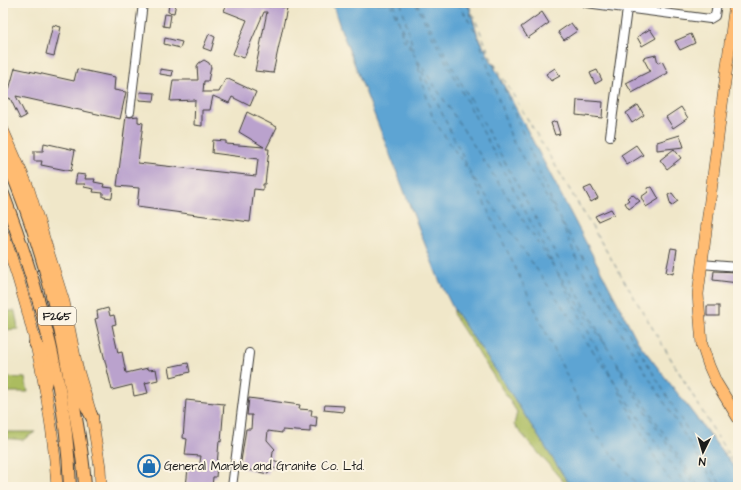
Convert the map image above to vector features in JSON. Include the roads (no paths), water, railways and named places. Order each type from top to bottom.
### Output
[{"type":"highway","name":"F265","points":[[3,152],[38,243],[71,367],[76,421],[85,487]]},
{"type":"highway","name":"F265","points":[[3,194],[24,251],[49,344],[52,375]]},
{"type":"highway","points":[[35,343],[52,375],[69,465],[70,487]]},
{"type":"highway","points":[[52,375],[71,367],[81,398],[92,417]]},
{"type":"highway","points":[[76,421],[81,398]]},
{"type":"main road","points":[[735,3],[735,34],[701,264],[698,294],[702,345],[716,382],[738,418]]},
{"type":"main road","points":[[3,130],[28,187],[50,252],[64,302],[71,367],[92,417],[100,467],[101,487]]},
{"type":"main road","points":[[3,233],[6,249],[24,296],[35,343],[52,375],[53,440],[58,487]]},
{"type":"street","points":[[130,112],[143,3]]},
{"type":"street","points":[[586,3],[710,19],[715,16],[717,3]]},
{"type":"street","points":[[610,136],[626,9]]},
{"type":"street","points":[[701,264],[738,267]]},
{"type":"street","points":[[232,487],[249,353]]},
{"type":"water","points":[[334,3],[468,3],[478,36],[638,342],[738,472],[738,487],[574,487],[567,481],[497,372],[454,310],[439,280],[340,27],[333,5]]},
{"type":"place","name":"General Marble and Granite Co. Ltd.","points":[[149,466]]}]
